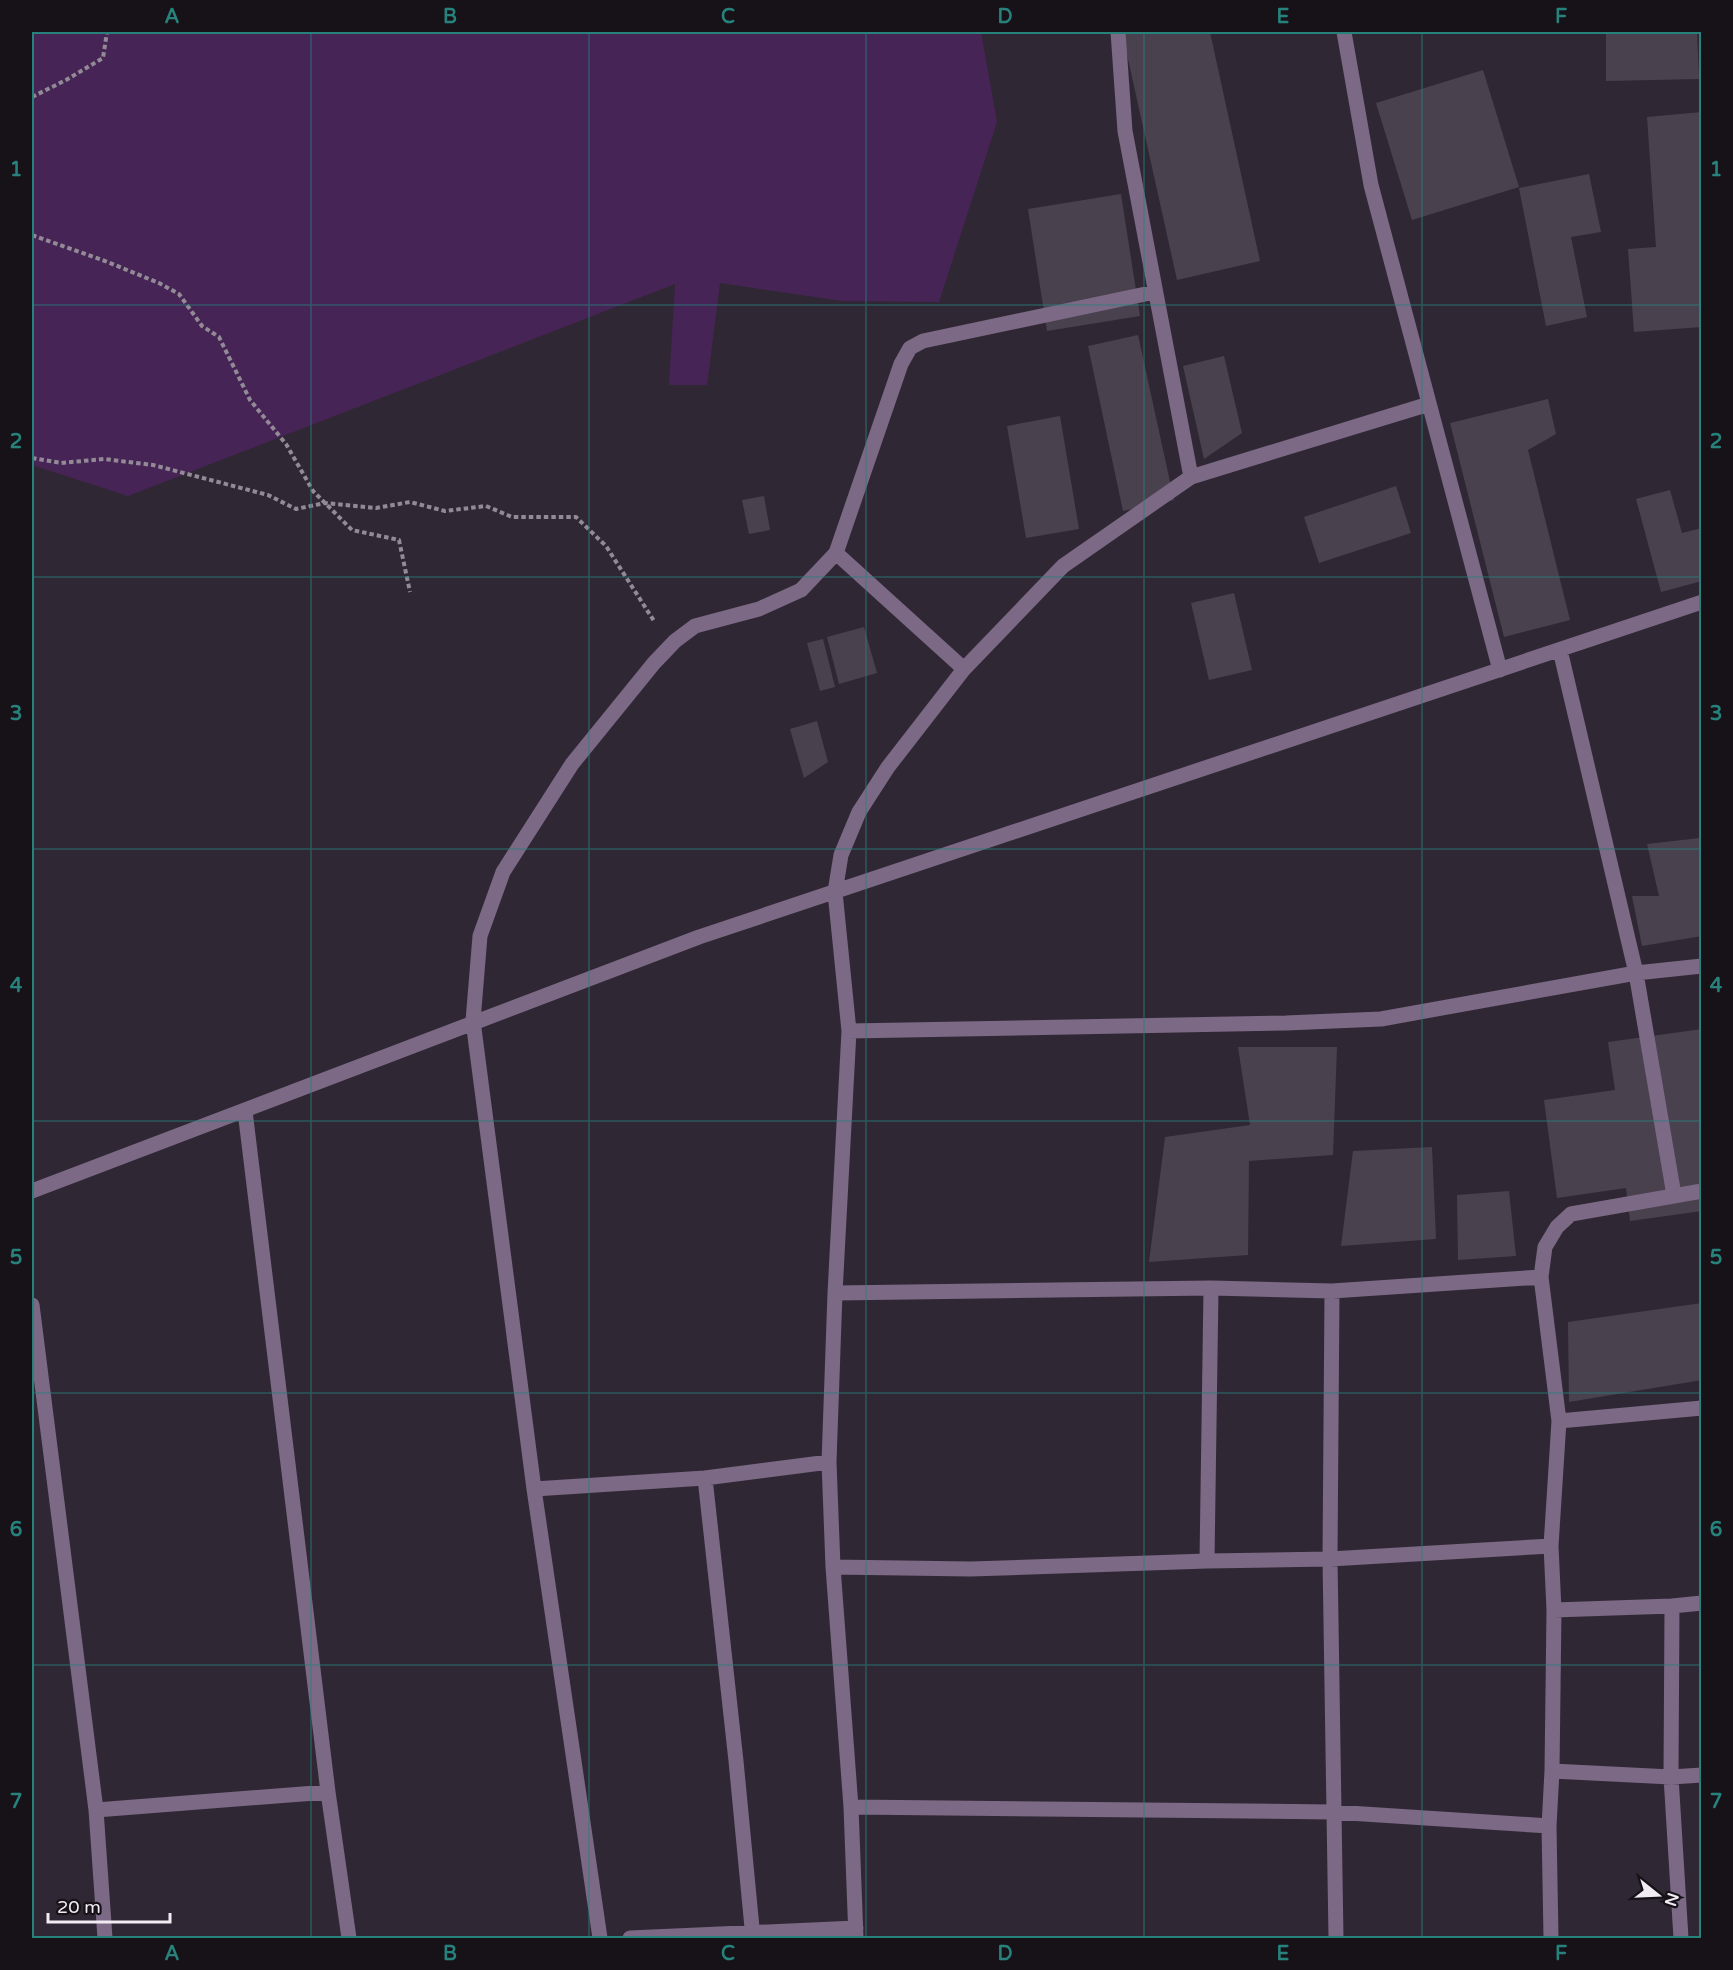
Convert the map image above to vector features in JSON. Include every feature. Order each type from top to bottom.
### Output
[{"type":"street","points":[[1118,32],[1125,131],[1191,477]]},
{"type":"street","points":[[1344,32],[1371,185],[1500,670]]},
{"type":"street","points":[[600,1938],[534,1489],[473,1021],[480,936],[503,872],[572,764],[669,647],[695,626],[759,609],[801,590],[836,553],[901,364],[910,348],[923,341],[1155,291]]},
{"type":"street","points":[[630,1938],[856,1933],[851,1807],[833,1567],[829,1462],[835,1293],[849,1031],[835,892],[841,855],[859,812],[888,767],[964,669],[1062,566],[1191,477],[1429,404]]},
{"type":"street","points":[[836,553],[964,669]]},
{"type":"street","points":[[32,1191],[245,1111],[473,1021],[699,937],[1701,602]]},
{"type":"street","points":[[1560,650],[1636,973],[1674,1195]]},
{"type":"street","points":[[849,1031],[1286,1023],[1381,1019],[1636,973],[1701,966]]},
{"type":"street","points":[[245,1111],[327,1792],[349,1938]]},
{"type":"street","points":[[1551,1938],[1549,1826],[1554,1610],[1551,1546],[1559,1421],[1541,1277],[1545,1247],[1557,1227],[1571,1214],[1701,1191]]},
{"type":"street","points":[[835,1293],[1211,1288],[1332,1291],[1541,1277]]},
{"type":"street","points":[[1207,1561],[1211,1288]]},
{"type":"street","points":[[1332,1291],[1330,1559],[1336,1938]]},
{"type":"street","points":[[32,1305],[96,1810],[105,1938]]},
{"type":"street","points":[[1559,1421],[1701,1408]]},
{"type":"street","points":[[534,1489],[705,1478],[829,1462]]},
{"type":"street","points":[[705,1478],[753,1935]]},
{"type":"street","points":[[833,1567],[971,1569],[1330,1559],[1551,1546]]},
{"type":"street","points":[[1554,1610],[1701,1603]]},
{"type":"street","points":[[1672,1606],[1671,1778],[1681,1938]]},
{"type":"street","points":[[1552,1771],[1671,1778],[1701,1774]]},
{"type":"street","points":[[96,1810],[327,1792]]},
{"type":"street","points":[[851,1807],[1333,1812],[1549,1826]]},
{"type":"path","points":[[32,97],[103,58],[107,32]]},
{"type":"path","points":[[32,235],[105,261],[159,283],[178,294],[202,326],[219,337],[250,400],[286,444],[313,491],[352,530],[399,540],[410,592]]},
{"type":"path","points":[[32,458],[61,463],[104,459],[153,465],[268,495],[296,509],[325,504],[376,508],[410,502],[445,511],[486,506],[512,517],[576,517],[606,546],[641,598],[669,647]]},
{"type":"shaded area","points":[[32,32],[981,32],[997,122],[939,302],[842,301],[720,283],[707,385],[669,385],[675,284],[128,496],[32,465]]},
{"type":"building","points":[[1122,32],[1210,32],[1260,261],[1177,280]]},
{"type":"building","points":[[1606,32],[1697,32],[1699,79],[1606,81]]},
{"type":"building","points":[[1483,70],[1519,187],[1412,220],[1376,103]]},
{"type":"building","points":[[1702,112],[1702,327],[1634,332],[1628,249],[1656,247],[1647,117]]},
{"type":"building","points":[[1589,174],[1601,232],[1571,237],[1587,317],[1546,326],[1519,188]]},
{"type":"building","points":[[1121,194],[1140,316],[1047,331],[1028,209]]},
{"type":"building","points":[[1138,335],[1174,500],[1123,511],[1088,346]]},
{"type":"building","points":[[1224,356],[1242,433],[1204,459],[1183,366]]},
{"type":"building","points":[[1548,399],[1556,434],[1528,450],[1570,620],[1504,637],[1450,423]]},
{"type":"building","points":[[1060,416],[1079,529],[1026,538],[1007,426]]},
{"type":"building","points":[[1396,486],[1411,533],[1319,563],[1304,517]]},
{"type":"building","points":[[1670,490],[1682,533],[1702,528],[1702,581],[1661,592],[1636,499]]},
{"type":"building","points":[[764,496],[770,530],[749,534],[742,500]]},
{"type":"building","points":[[1234,593],[1252,670],[1209,680],[1191,603]]},
{"type":"building","points":[[864,627],[877,673],[839,684],[827,637]]},
{"type":"building","points":[[823,639],[835,687],[820,691],[807,643]]},
{"type":"building","points":[[817,721],[828,762],[804,778],[790,729]]},
{"type":"building","points":[[1700,838],[1702,936],[1642,946],[1632,896],[1659,896],[1647,844]]},
{"type":"building","points":[[1702,1029],[1702,1211],[1630,1221],[1626,1188],[1557,1198],[1544,1100],[1615,1090],[1608,1042]]},
{"type":"building","points":[[1238,1047],[1337,1047],[1333,1155],[1249,1161],[1248,1255],[1149,1262],[1165,1137],[1250,1125]]},
{"type":"building","points":[[1432,1147],[1436,1239],[1341,1246],[1353,1151]]},
{"type":"building","points":[[1509,1191],[1516,1256],[1458,1260],[1457,1195]]},
{"type":"building","points":[[1702,1303],[1702,1380],[1569,1402],[1568,1322]]}]
